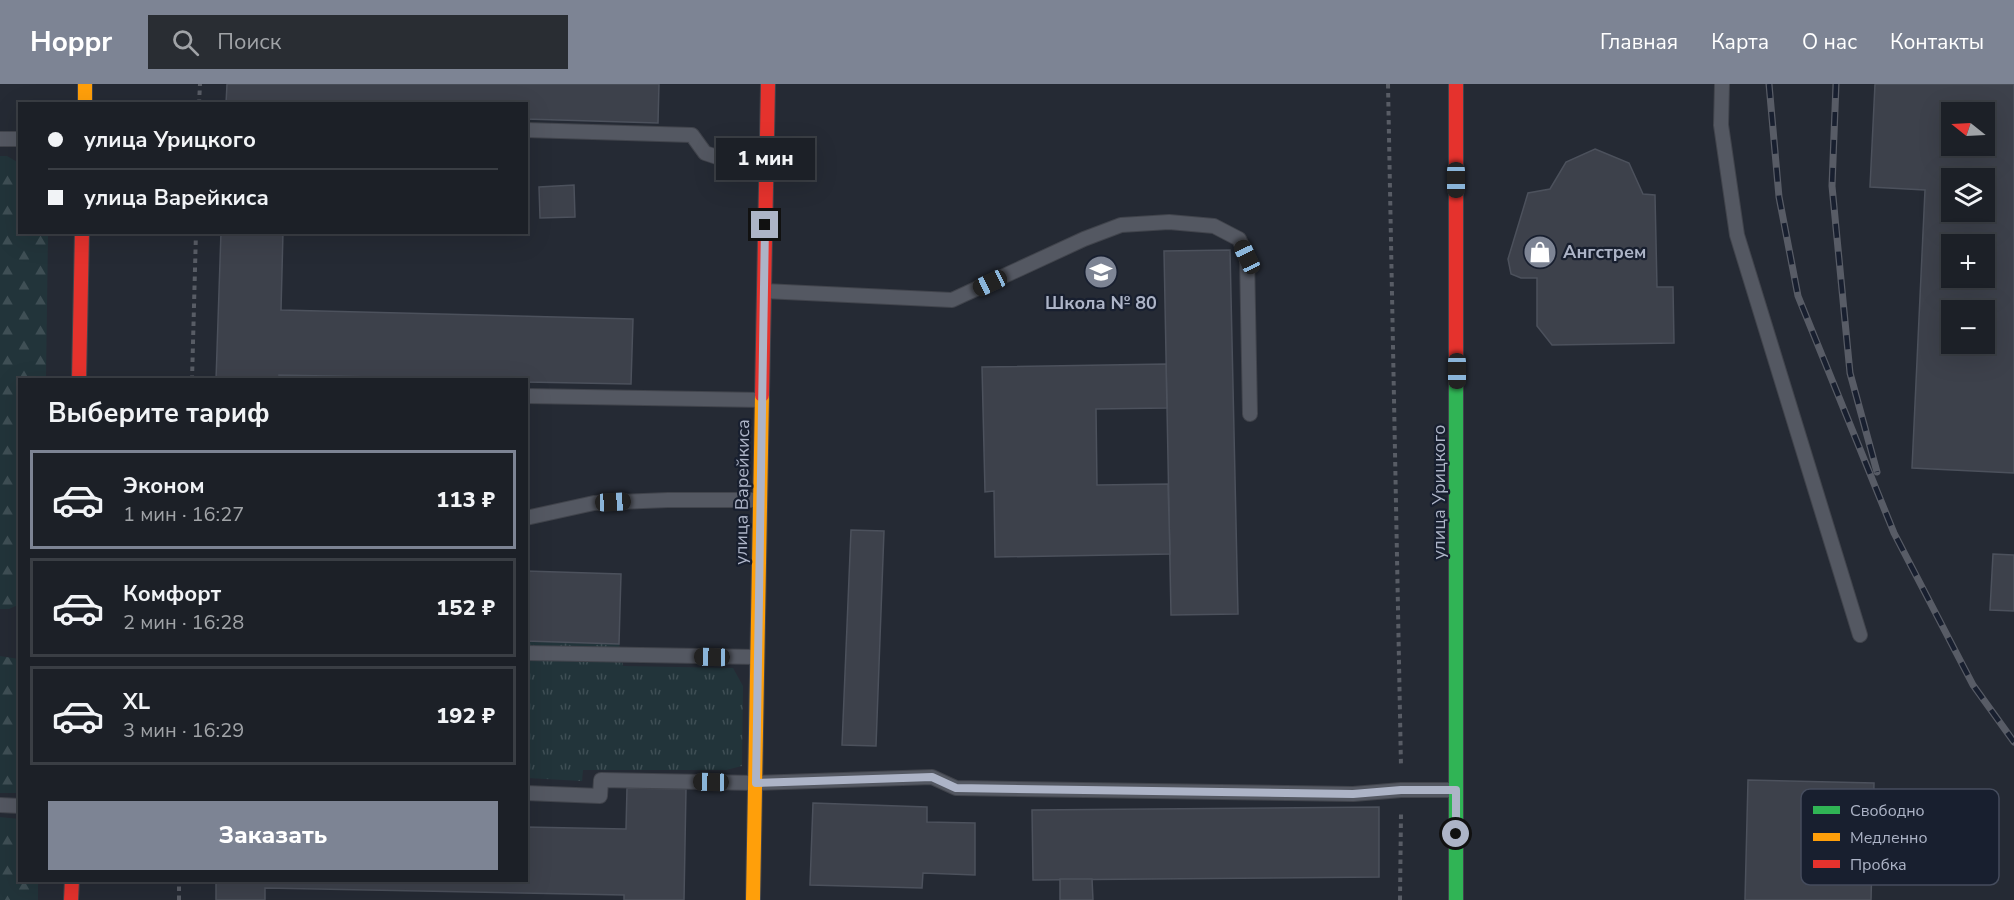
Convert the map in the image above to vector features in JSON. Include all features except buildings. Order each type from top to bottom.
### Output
[{"type":"street","points":[[85,102],[86,84]]},
{"type":"street","name":"улица Варейкиса","points":[[753,900],[768,84]]},
{"type":"street","name":"улица Урицкого","points":[[1456,84],[1456,900]]},
{"type":"street","points":[[79,378],[82,234]]},
{"type":"street","points":[[71,900],[72,882]]},
{"type":"lane","points":[[1722,84],[1721,125],[1737,235],[1860,635]]},
{"type":"lane","points":[[528,130],[692,135],[705,153],[726,160],[766,160]]},
{"type":"lane","points":[[0,139],[18,139]]},
{"type":"lane","points":[[764,291],[952,300],[1084,239],[1121,225],[1169,222],[1214,226],[1239,239],[1247,257],[1250,414]]},
{"type":"lane","points":[[528,396],[762,400]]},
{"type":"lane","points":[[528,518],[594,503],[760,500]]},
{"type":"lane","points":[[528,652],[758,657]]},
{"type":"lane","points":[[528,793],[600,796],[601,780],[756,783],[932,777],[956,788],[1353,794],[1401,790],[1456,790]]},
{"type":"lane","points":[[0,805],[18,806]]},
{"type":"path","points":[[199,102],[200,84]]},
{"type":"path","points":[[1388,84],[1401,790],[1400,900]]},
{"type":"path","points":[[192,378],[196,234]]},
{"type":"path","points":[[179,882],[179,900]]},
{"type":"green space","points":[[0,156],[7,156],[18,162],[18,234],[48,234],[46,378],[18,378],[18,605],[9,609],[0,609]]},
{"type":"green space","points":[[528,641],[619,644],[623,666],[733,668],[743,686],[742,766],[726,770],[583,770],[582,781],[528,778]]},
{"type":"green space","points":[[0,656],[18,659],[18,793],[0,793]]},
{"type":"green space","points":[[0,817],[18,819],[18,882],[38,882],[38,900],[0,900]]},
{"type":"railway","points":[[1769,84],[1779,197],[1798,296],[1894,533],[1973,685],[2014,742]]},
{"type":"railway","points":[[1836,84],[1832,186],[1850,373],[1877,472]]},
{"type":"traffic: fast","points":[[1456,366],[1456,900]]},
{"type":"traffic: slow","points":[[85,84],[85,102]]},
{"type":"traffic: slow","points":[[753,900],[762,395]]},
{"type":"traffic: jam","points":[[762,395],[768,84]]},
{"type":"traffic: jam","points":[[1456,84],[1456,366]]},
{"type":"traffic: jam","points":[[79,378],[82,234]]},
{"type":"traffic: jam","points":[[71,900],[72,882]]},
{"type":"place","name":"Ангстрем","points":[[1540,252]]},
{"type":"place","name":"Школа № 80","points":[[1101,272]]},
{"type":"route","points":[[765,225],[756,783],[932,777],[956,788],[1353,794],[1401,790],[1456,790],[1456,834]]}]
